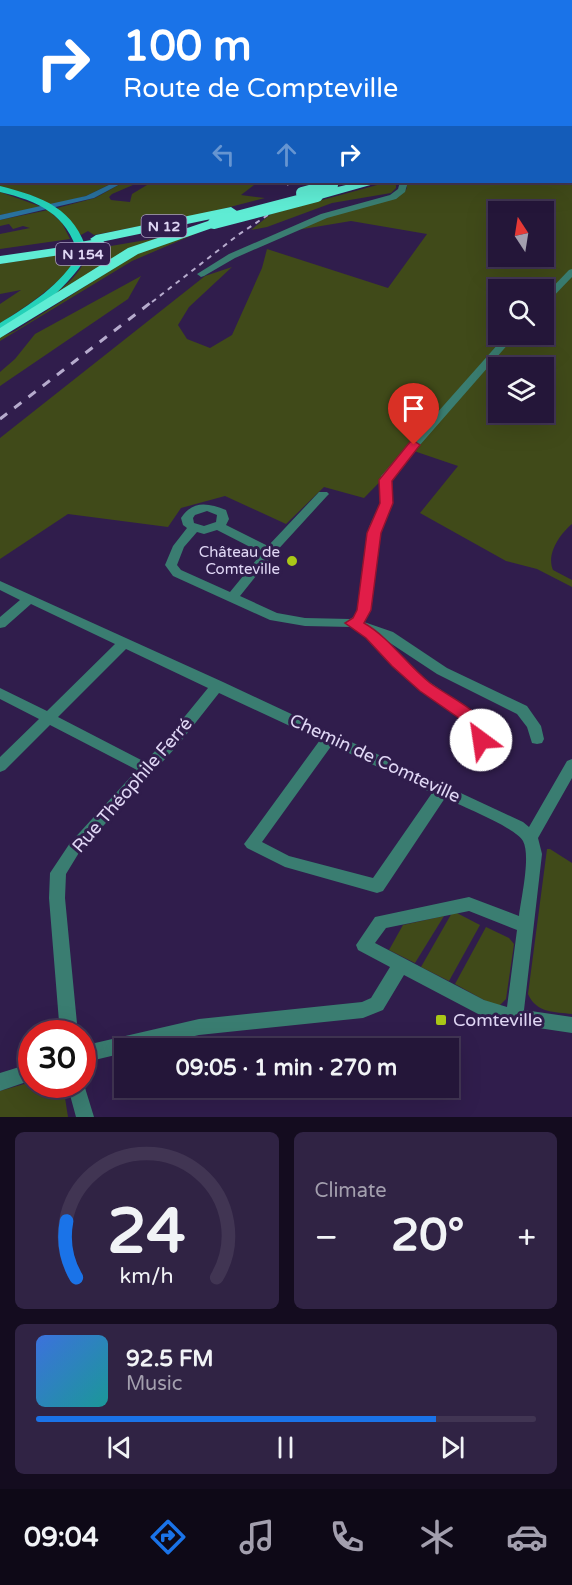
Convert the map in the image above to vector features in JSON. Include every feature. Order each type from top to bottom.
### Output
[{"type":"highway","name":"N 12","points":[[98,242],[231,212],[341,183]]},
{"type":"highway","name":"N 12","points":[[0,260],[213,223],[366,183]]},
{"type":"highway","points":[[0,334],[133,251],[213,223]]},
{"type":"highway","name":"N 12","points":[[0,254],[60,248]]},
{"type":"main road","name":"N 154","points":[[0,189],[38,200],[55,209],[70,227],[82,252],[79,265],[65,280],[0,328]]},
{"type":"street","points":[[201,274],[232,256],[324,216],[393,197],[402,190],[404,183]]},
{"type":"street","points":[[554,291],[572,272]]},
{"type":"street","points":[[352,623],[358,621],[364,610],[375,527],[386,503],[387,476],[503,345]]},
{"type":"street","points":[[231,599],[268,552],[323,494]]},
{"type":"street","points":[[202,507],[216,509],[222,513],[224,519],[219,526],[204,530],[194,528],[188,523],[188,516],[193,510],[202,507]]},
{"type":"street","points":[[219,526],[268,552]]},
{"type":"street","points":[[194,528],[172,558],[172,568],[177,573],[231,599],[283,619],[352,623],[388,635],[442,671],[512,704],[528,717],[534,726],[537,739]]},
{"type":"street","name":"Chemin de Comteville","points":[[0,585],[507,819],[530,838]]},
{"type":"street","points":[[0,624],[30,598]]},
{"type":"street","points":[[352,623],[372,634],[397,662],[425,687],[472,719],[481,740]]},
{"type":"street","points":[[0,766],[124,642]]},
{"type":"street","name":"Rue Théophile Ferré","points":[[68,1020],[57,898],[58,873],[75,847],[173,741],[218,685]]},
{"type":"street","points":[[0,693],[147,770]]},
{"type":"street","points":[[330,737],[252,844],[285,861],[377,886],[443,789]]},
{"type":"street","points":[[515,1016],[534,854],[530,838],[572,765]]},
{"type":"street","points":[[525,926],[469,904],[381,922],[364,945],[480,1007],[515,1016],[572,1025]]},
{"type":"street","points":[[96,1052],[199,1027],[363,1010],[377,1004],[401,964]]},
{"type":"street","points":[[0,1082],[18,1076]]},
{"type":"street","points":[[80,1098],[85,1117]]},
{"type":"green space","points":[[0,183],[113,183],[86,196],[52,205],[0,187]]},
{"type":"green space","points":[[122,183],[138,183],[112,194],[109,197],[111,200],[130,202],[132,194],[147,185],[257,183],[241,195],[265,198],[207,213],[94,235],[88,231],[81,235],[57,208],[95,198]]},
{"type":"green space","points":[[384,183],[396,183],[396,188],[391,193],[332,203],[267,227],[251,230],[271,214]]},
{"type":"green space","points":[[406,183],[572,183],[572,524],[555,545],[551,564],[553,570],[572,580],[572,587],[537,569],[506,561],[420,513],[458,466],[411,450],[364,498],[324,487],[286,524],[225,496],[181,508],[168,527],[68,514],[0,559],[0,438],[205,276],[232,267],[189,307],[178,325],[187,339],[210,348],[232,335],[262,268],[267,249],[388,288],[427,234],[351,221],[297,230],[326,217],[403,193],[407,188]]},
{"type":"green space","points":[[0,192],[42,207],[0,215]]},
{"type":"green space","points":[[48,210],[62,223],[70,239],[0,249],[0,234],[30,228],[23,226],[13,229],[9,224],[0,226],[0,220]]},
{"type":"green space","points":[[202,231],[132,261],[0,341],[0,337],[15,331],[136,254]]},
{"type":"green space","points":[[164,237],[39,307],[75,275],[85,259],[87,250]]},
{"type":"green space","points":[[77,252],[74,262],[57,282],[0,324],[0,304],[21,290],[0,294],[0,264]]},
{"type":"green space","points":[[141,276],[128,299],[0,386],[0,372],[15,359],[35,334]]},
{"type":"green space","points":[[547,849],[572,863],[572,1014],[541,1008],[531,1000],[528,994]]},
{"type":"green space","points":[[453,911],[480,925],[449,981],[421,967]]},
{"type":"green space","points":[[444,916],[415,963],[389,950],[403,925]]},
{"type":"green space","points":[[486,927],[509,938],[514,944],[506,999],[500,1005],[493,1005],[455,984]]},
{"type":"green space","points":[[18,1086],[18,1098],[65,1098],[68,1117],[0,1117],[0,1091]]},
{"type":"water","points":[[113,183],[122,183],[94,198],[0,220],[0,215],[86,196]]},
{"type":"railway","points":[[152,302],[238,235],[316,183]]},
{"type":"railway","points":[[0,419],[154,300]]},
{"type":"place","name":"Château de Comteville","points":[[292,561]]},
{"type":"place","name":"Comteville","points":[[441,1020]]},
{"type":"route","points":[[414,445],[390,472],[386,480],[386,503],[375,527],[364,610],[358,621],[352,623],[372,634],[410,675],[425,687],[472,719],[481,740]]}]
